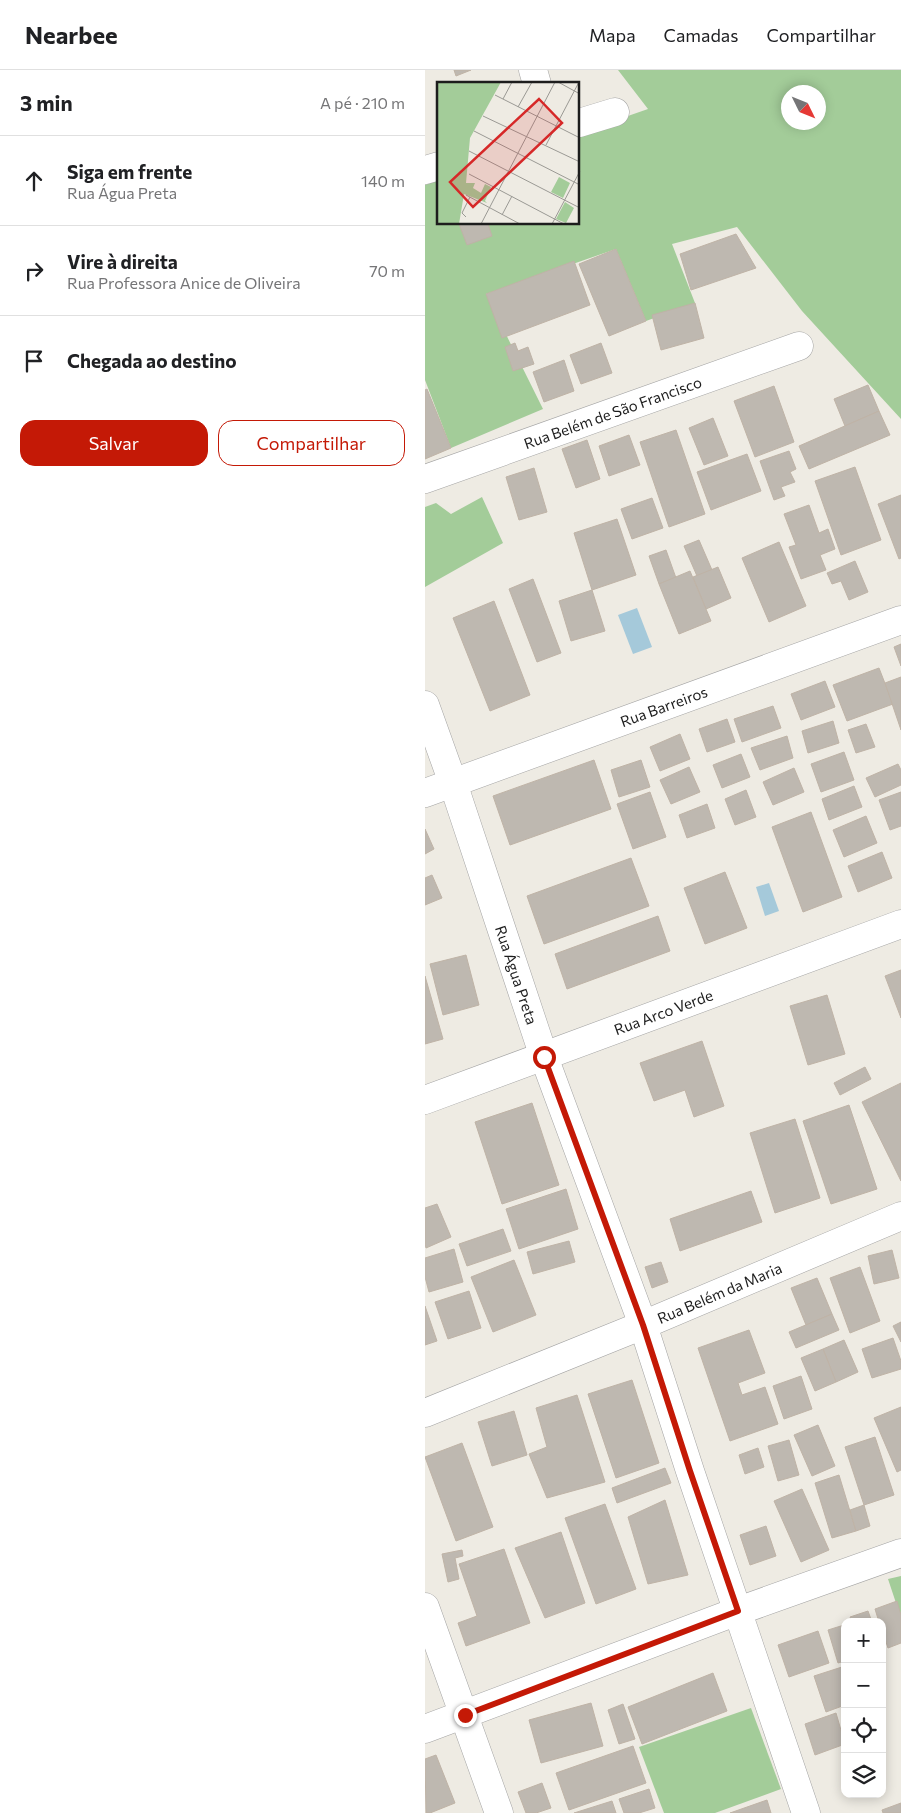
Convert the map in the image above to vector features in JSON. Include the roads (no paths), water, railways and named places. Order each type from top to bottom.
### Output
[{"type":"street","points":[[580,123],[615,112]]},
{"type":"street","name":"Rua Belém de São Francisco","points":[[425,479],[799,346]]},
{"type":"street","name":"Rua Barreiros","points":[[425,793],[901,620]]},
{"type":"street","name":"Rua Água Preta","points":[[425,705],[453,783],[544,1057],[643,1325],[690,1471],[806,1813]]},
{"type":"street","name":"Rua Arco Verde","points":[[425,1100],[901,924]]},
{"type":"street","name":"Rua Belém da Maria","points":[[425,1413],[643,1325],[901,1216]]},
{"type":"street","points":[[425,1729],[738,1611],[901,1553]]},
{"type":"street","points":[[425,1607],[499,1813]]},
{"type":"water","points":[[637,608],[652,647],[633,654],[618,615]]},
{"type":"water","points":[[769,883],[779,911],[765,916],[756,887]]}]
